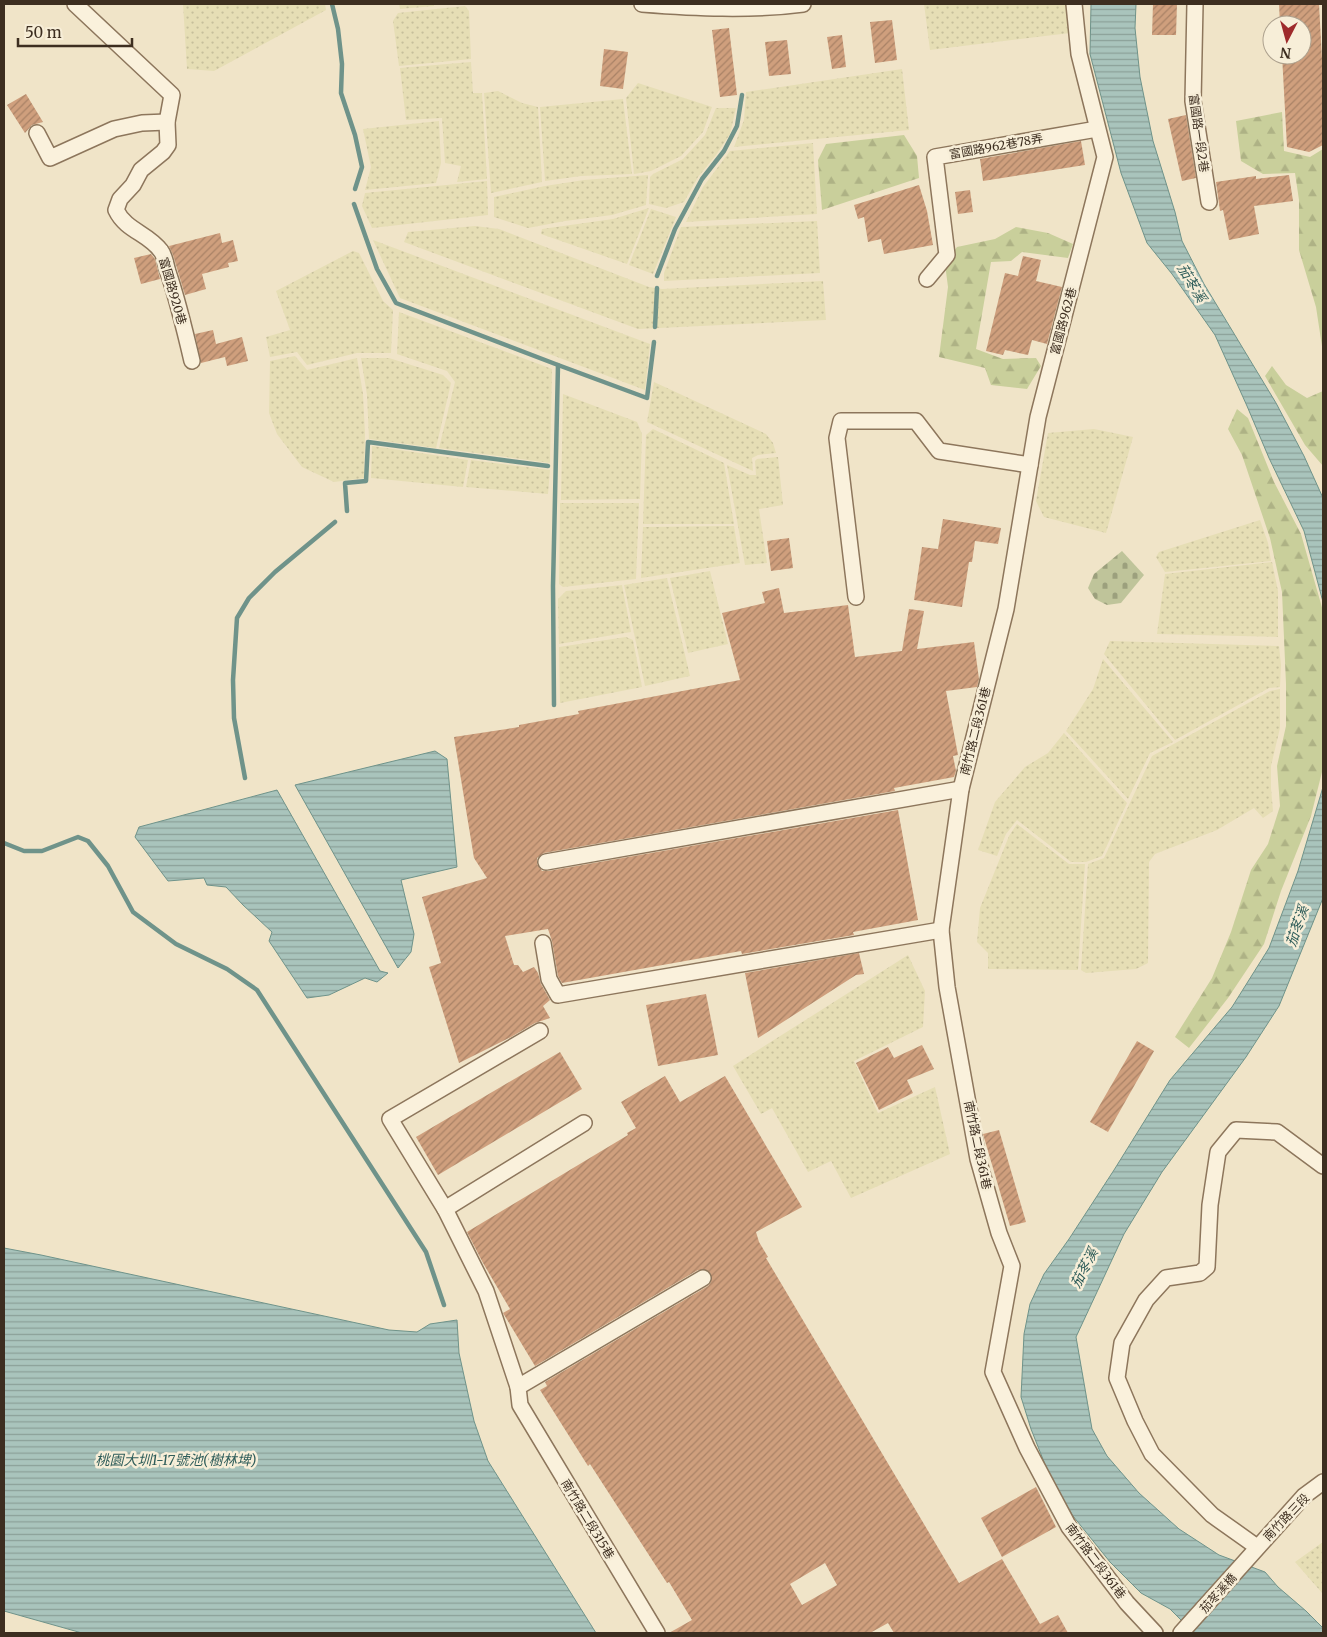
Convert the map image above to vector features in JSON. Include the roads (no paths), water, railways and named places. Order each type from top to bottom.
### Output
[{"type":"street","name":"富國路920巷","points":[[75,4],[172,95],[167,122],[168,145],[163,152],[141,170],[133,185],[120,199],[116,210],[120,220],[147,238],[161,251],[175,292],[192,361]]},
{"type":"street","points":[[642,4],[696,8],[783,7],[803,4]]},
{"type":"street","name":"富國路962巷","points":[[998,640],[1006,609],[1038,417],[1106,157],[1097,129],[1079,54],[1074,4]]},
{"type":"street","name":"富國路一段2巷","points":[[1195,4],[1193,101],[1209,202]]},
{"type":"street","points":[[37,133],[50,158],[114,129],[142,123],[167,122]]},
{"type":"street","name":"富國路962巷78弄","points":[[927,279],[947,255],[935,156],[1097,129]]},
{"type":"street","points":[[856,597],[837,438],[841,421],[916,421],[939,452],[1030,465]]},
{"type":"street","name":"南竹路二段361巷","points":[[998,640],[961,789],[941,930],[947,987],[978,1159],[999,1234],[1012,1266],[993,1372],[1027,1448],[1068,1527],[1126,1603],[1155,1633]]},
{"type":"street","points":[[546,862],[961,789]]},
{"type":"street","points":[[543,943],[549,979],[558,995],[941,930]]},
{"type":"street","points":[[540,1031],[390,1119],[445,1208],[486,1290],[518,1387],[703,1278]]},
{"type":"street","points":[[445,1208],[584,1123]]},
{"type":"street","points":[[1254,1551],[1212,1515],[1152,1454],[1135,1421],[1118,1378],[1122,1344],[1146,1300],[1166,1278],[1200,1273],[1207,1267],[1210,1204],[1218,1152],[1236,1130],[1277,1132],[1323,1166]]},
{"type":"street","name":"南竹路二段315巷","points":[[518,1387],[520,1405],[657,1633]]},
{"type":"street","name":"南竹路三段","points":[[1254,1551],[1304,1496],[1323,1482]]},
{"type":"street","name":"茄苳溪橋","points":[[1183,1632],[1254,1551]]},
{"type":"water","name":"茄苳溪","points":[[1091,4],[1136,4],[1135,28],[1140,77],[1153,141],[1182,241],[1204,284],[1276,403],[1304,456],[1323,498],[1323,602],[1304,531],[1269,458],[1215,335],[1172,274],[1147,243],[1121,173],[1090,54]]},
{"type":"water","points":[[435,751],[447,759],[457,867],[401,880],[414,934],[411,952],[398,968],[295,785]]},
{"type":"water","name":"茄苳溪","points":[[1323,787],[1323,898],[1279,1006],[1246,1057],[1162,1172],[1124,1234],[1076,1337],[1092,1429],[1107,1456],[1139,1493],[1179,1529],[1219,1555],[1265,1572],[1278,1587],[1323,1628],[1323,1633],[1194,1633],[1170,1609],[1141,1593],[1110,1562],[1073,1516],[1050,1477],[1031,1429],[1021,1397],[1024,1334],[1030,1304],[1044,1274],[1114,1170],[1170,1080],[1232,1007],[1269,948],[1298,871]]},
{"type":"water","points":[[277,790],[380,971],[388,973],[377,982],[365,978],[329,995],[307,998],[269,941],[272,932],[226,887],[207,885],[204,878],[168,881],[135,837],[139,827]]},
{"type":"water","name":"桃園大圳1-17號池(樹林埤)","points":[[4,1248],[389,1330],[417,1332],[430,1324],[457,1320],[459,1353],[474,1421],[488,1461],[596,1633],[82,1633],[4,1611]]},
{"type":"waterway","points":[[332,4],[338,29],[342,64],[341,93],[355,135],[362,167],[355,189]]},
{"type":"waterway","points":[[657,276],[675,229],[702,179],[724,151],[737,126],[742,95]]},
{"type":"waterway","points":[[354,204],[377,269],[396,303],[558,365],[553,586],[554,705]]},
{"type":"waterway","points":[[655,327],[657,288]]},
{"type":"waterway","points":[[558,365],[647,398],[654,342]]},
{"type":"waterway","points":[[347,511],[345,483],[366,481],[368,442],[548,466]]},
{"type":"waterway","points":[[245,778],[234,718],[233,680],[237,618],[249,598],[275,572],[335,522]]},
{"type":"waterway","points":[[4,843],[24,851],[42,851],[78,837],[88,841],[108,866],[133,912],[176,944],[227,969],[257,990],[426,1252],[444,1305]]}]
